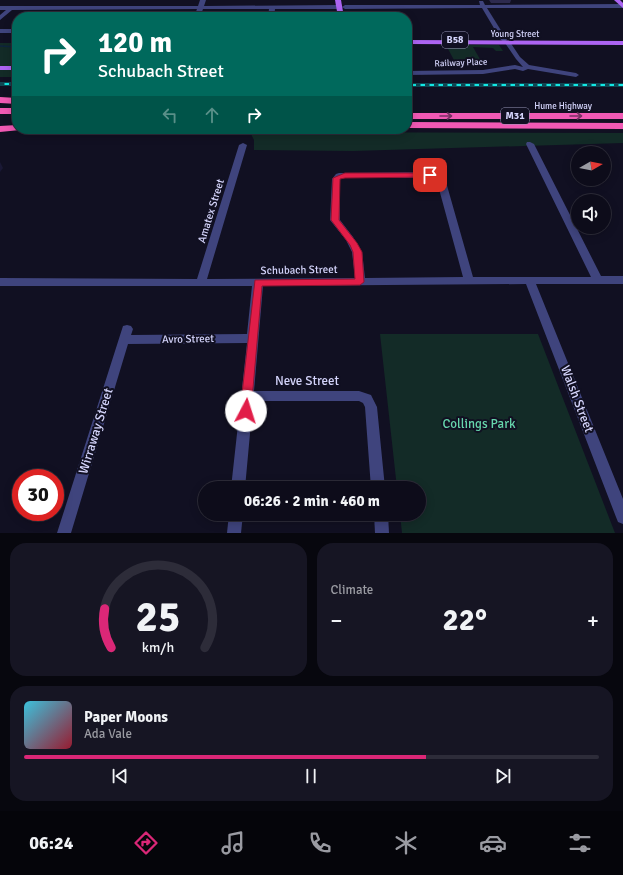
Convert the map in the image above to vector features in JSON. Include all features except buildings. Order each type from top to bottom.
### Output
[{"type":"highway","points":[[0,100],[12,101]]},
{"type":"highway","points":[[0,111],[12,111]]},
{"type":"highway","name":"Hume Highway","points":[[412,116],[623,116]]},
{"type":"highway","points":[[0,119],[12,119]]},
{"type":"highway","name":"Hume Highway","points":[[412,125],[623,126]]},
{"type":"highway","points":[[0,129],[12,128]]},
{"type":"main road","points":[[338,0],[344,12]]},
{"type":"main road","points":[[342,12],[344,0]]},
{"type":"main road","name":"Young Street","points":[[412,41],[623,42]]},
{"type":"main road","points":[[0,68],[12,69]]},
{"type":"street","points":[[60,7],[65,0]]},
{"type":"street","points":[[199,12],[203,0]]},
{"type":"street","points":[[480,0],[505,42],[514,65]]},
{"type":"street","points":[[518,0],[523,6]]},
{"type":"street","points":[[0,8],[60,7],[105,10],[201,7],[606,6],[621,3]]},
{"type":"street","points":[[271,12],[272,7]]},
{"type":"street","points":[[0,18],[11,8]]},
{"type":"street","points":[[0,31],[12,31]]},
{"type":"street","points":[[505,42],[526,65],[576,75]]},
{"type":"street","name":"Railway Place","points":[[412,73],[483,72],[514,65],[523,69],[526,65]]},
{"type":"street","points":[[530,144],[598,280]]},
{"type":"street","name":"Amatex Street","points":[[201,283],[243,145]]},
{"type":"street","points":[[360,282],[357,252],[354,245],[335,220],[336,176],[441,175],[469,281]]},
{"type":"street","name":"Schubach Street","points":[[0,282],[258,283],[623,280]]},
{"type":"street","name":"Walsh Street","points":[[530,281],[623,517]]},
{"type":"street","points":[[239,481],[258,283]]},
{"type":"street","name":"Avro Street","points":[[126,334],[252,338]]},
{"type":"street","name":"Wirraway Street","points":[[64,533],[126,334]]},
{"type":"street","name":"Neve Street","points":[[247,396],[359,396],[367,399],[371,407],[377,481]]},
{"type":"street","points":[[234,533],[235,521]]},
{"type":"street","points":[[381,521],[382,533]]},
{"type":"green space","points":[[0,43],[12,43],[12,77],[0,77]]},
{"type":"green space","points":[[446,45],[499,45],[503,51],[496,51],[493,48],[473,47],[481,61],[455,62]]},
{"type":"green space","points":[[623,133],[623,143],[353,151],[254,150],[254,140],[251,134]]},
{"type":"green space","name":"Collings Park","points":[[380,334],[538,334],[615,533],[402,533],[401,521],[426,521],[426,481],[396,481]]},
{"type":"waterway","points":[[0,46],[12,47]]},
{"type":"railway","points":[[0,84],[12,84]]},
{"type":"railway","points":[[412,85],[623,85]]},
{"type":"route","points":[[246,411],[258,283],[360,282],[357,252],[350,239],[335,220],[334,216],[336,178],[340,176],[430,175]]}]
